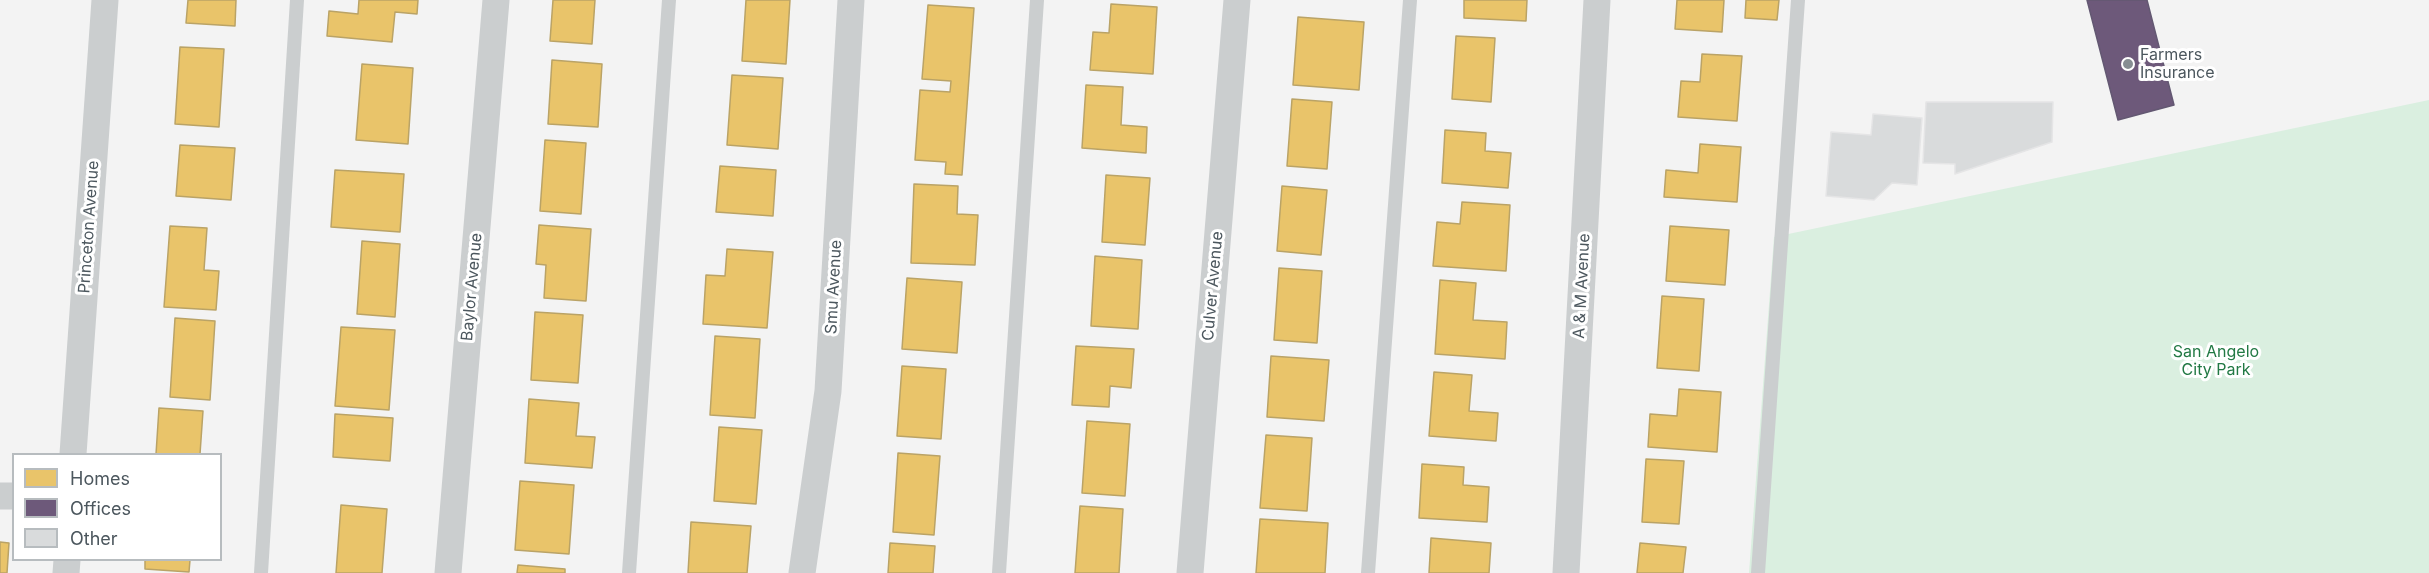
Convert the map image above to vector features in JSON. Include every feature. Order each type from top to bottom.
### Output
[{"type":"street","name":"Princeton Avenue","points":[[73,453],[105,0]]},
{"type":"street","name":"Baylor Avenue","points":[[448,573],[496,0]]},
{"type":"street","name":"Smu Avenue","points":[[802,573],[828,391],[851,0]]},
{"type":"street","name":"Culver Avenue","points":[[1191,573],[1237,0]]},
{"type":"street","name":"A & M Avenue","points":[[1566,573],[1597,0]]},
{"type":"lane","points":[[261,573],[297,0]]},
{"type":"lane","points":[[629,573],[669,0]]},
{"type":"lane","points":[[999,573],[1037,0]]},
{"type":"lane","points":[[1368,573],[1410,0]]},
{"type":"lane","points":[[1758,573],[1798,0]]},
{"type":"green space","name":"San Angelo City Park","points":[[2429,100],[2429,573],[1749,573],[1774,237]]},
{"type":"building: Homes","points":[[188,0],[236,0],[235,26],[186,23]]},
{"type":"building: Homes","points":[[359,0],[418,0],[417,14],[395,12],[392,42],[327,36],[329,11],[358,14]]},
{"type":"building: Homes","points":[[553,0],[595,0],[592,44],[550,41]]},
{"type":"building: Homes","points":[[746,0],[790,0],[786,64],[742,61]]},
{"type":"building: Homes","points":[[1464,0],[1527,0],[1526,21],[1464,18]]},
{"type":"building: Homes","points":[[1677,0],[1724,0],[1722,32],[1675,29]]},
{"type":"building: Homes","points":[[1746,0],[1779,0],[1777,20],[1745,18]]},
{"type":"building: Homes","points":[[1111,4],[1157,7],[1153,74],[1090,70],[1093,32],[1109,33]]},
{"type":"building: Homes","points":[[928,5],[974,8],[962,175],[945,174],[946,162],[915,160],[920,90],[950,92],[951,81],[922,79]]},
{"type":"building: Homes","points":[[1298,17],[1364,22],[1359,90],[1293,85]]},
{"type":"building: Homes","points":[[1456,36],[1495,38],[1491,102],[1452,99]]},
{"type":"building: Homes","points":[[180,47],[224,49],[219,127],[175,124]]},
{"type":"building: Homes","points":[[1702,54],[1742,56],[1737,121],[1678,117],[1681,81],[1700,82]]},
{"type":"building: Homes","points":[[552,60],[602,64],[598,127],[548,124]]},
{"type":"building: Homes","points":[[362,64],[413,68],[408,144],[356,140]]},
{"type":"building: Homes","points":[[732,75],[783,78],[778,149],[727,145]]},
{"type":"building: Homes","points":[[1086,85],[1123,87],[1121,125],[1147,127],[1146,153],[1082,148]]},
{"type":"building: Homes","points":[[1292,99],[1332,102],[1327,169],[1287,166]]},
{"type":"building: Homes","points":[[1445,130],[1486,133],[1485,151],[1511,153],[1508,188],[1442,183]]},
{"type":"building: Homes","points":[[545,140],[586,143],[581,214],[540,211]]},
{"type":"building: Homes","points":[[1700,144],[1741,147],[1737,202],[1664,197],[1666,170],[1698,173]]},
{"type":"building: Homes","points":[[180,145],[235,148],[231,200],[176,196]]},
{"type":"building: Homes","points":[[720,166],[776,170],[773,216],[716,212]]},
{"type":"building: Homes","points":[[335,170],[404,174],[400,232],[331,227]]},
{"type":"building: Homes","points":[[1106,175],[1150,178],[1145,245],[1102,242]]},
{"type":"building: Homes","points":[[914,184],[958,186],[957,214],[978,215],[975,265],[911,263]]},
{"type":"building: Homes","points":[[1282,186],[1327,190],[1321,255],[1277,251]]},
{"type":"building: Homes","points":[[1462,202],[1510,205],[1506,271],[1433,266],[1437,222],[1460,224]]},
{"type":"building: Homes","points":[[539,225],[591,229],[586,301],[544,298],[546,265],[536,264]]},
{"type":"building: Homes","points":[[170,226],[207,228],[204,270],[219,271],[216,310],[164,307]]},
{"type":"building: Homes","points":[[1670,226],[1729,230],[1725,285],[1666,281]]},
{"type":"building: Homes","points":[[362,241],[400,244],[395,317],[357,314]]},
{"type":"building: Homes","points":[[727,249],[773,252],[767,328],[703,324],[706,275],[725,276]]},
{"type":"building: Homes","points":[[1095,256],[1142,260],[1138,329],[1091,326]]},
{"type":"building: Homes","points":[[1279,268],[1322,271],[1317,343],[1274,340]]},
{"type":"building: Homes","points":[[907,278],[962,282],[957,353],[902,349]]},
{"type":"building: Homes","points":[[1440,280],[1476,283],[1473,320],[1507,322],[1505,359],[1435,354]]},
{"type":"building: Homes","points":[[1662,296],[1704,299],[1699,371],[1657,368]]},
{"type":"building: Homes","points":[[535,312],[583,315],[578,383],[531,380]]},
{"type":"building: Homes","points":[[175,318],[215,321],[210,400],[170,397]]},
{"type":"building: Homes","points":[[341,327],[395,330],[389,410],[335,406]]},
{"type":"building: Homes","points":[[715,336],[760,339],[755,418],[710,415]]},
{"type":"building: Homes","points":[[1076,346],[1134,349],[1131,388],[1110,386],[1109,407],[1072,405]]},
{"type":"building: Homes","points":[[1271,356],[1329,360],[1324,421],[1267,417]]},
{"type":"building: Homes","points":[[902,366],[946,369],[941,439],[897,436]]},
{"type":"building: Homes","points":[[1434,372],[1472,375],[1469,411],[1498,413],[1496,441],[1429,436]]},
{"type":"building: Homes","points":[[1679,389],[1721,392],[1717,452],[1648,447],[1650,414],[1677,416]]},
{"type":"building: Homes","points":[[529,399],[579,403],[576,436],[595,437],[592,468],[525,463]]},
{"type":"building: Homes","points":[[159,408],[203,411],[200,453],[156,453]]},
{"type":"building: Homes","points":[[335,414],[393,418],[390,461],[333,457]]},
{"type":"building: Homes","points":[[1087,421],[1130,424],[1125,496],[1082,493]]},
{"type":"building: Homes","points":[[719,427],[762,430],[756,504],[714,501]]},
{"type":"building: Homes","points":[[1266,435],[1312,438],[1307,511],[1260,508]]},
{"type":"building: Homes","points":[[898,453],[940,456],[934,535],[893,532]]},
{"type":"building: Homes","points":[[1646,459],[1684,461],[1679,524],[1642,522]]},
{"type":"building: Homes","points":[[1422,464],[1464,467],[1463,485],[1489,487],[1487,522],[1419,518]]},
{"type":"building: Homes","points":[[520,481],[574,485],[569,554],[515,550]]},
{"type":"building: Homes","points":[[341,505],[387,509],[382,573],[336,573]]},
{"type":"building: Homes","points":[[1080,506],[1123,509],[1119,573],[1075,573]]},
{"type":"building: Homes","points":[[1260,519],[1328,523],[1325,573],[1256,573]]},
{"type":"building: Homes","points":[[691,522],[751,526],[747,573],[688,573]]},
{"type":"building: Homes","points":[[1431,538],[1491,543],[1489,573],[1429,573]]},
{"type":"building: Homes","points":[[0,542],[9,543],[7,573],[0,573]]},
{"type":"building: Homes","points":[[890,543],[935,546],[933,573],[888,573]]},
{"type":"building: Homes","points":[[1640,543],[1686,547],[1683,573],[1637,573]]},
{"type":"building: Homes","points":[[145,561],[190,561],[189,572],[145,569]]},
{"type":"building: Homes","points":[[518,565],[565,569],[565,573],[517,573]]},
{"type":"building: Offices","points":[[2087,0],[2147,0],[2174,105],[2118,120]]},
{"type":"building: Other","points":[[1926,102],[2053,102],[2052,142],[1955,174],[1955,164],[1923,163]]},
{"type":"building: Other","points":[[1873,114],[1922,118],[1917,185],[1892,183],[1874,200],[1826,196],[1831,132],[1871,135]]},
{"type":"place","name":"Farmers Insurance","points":[[2128,64]]}]
